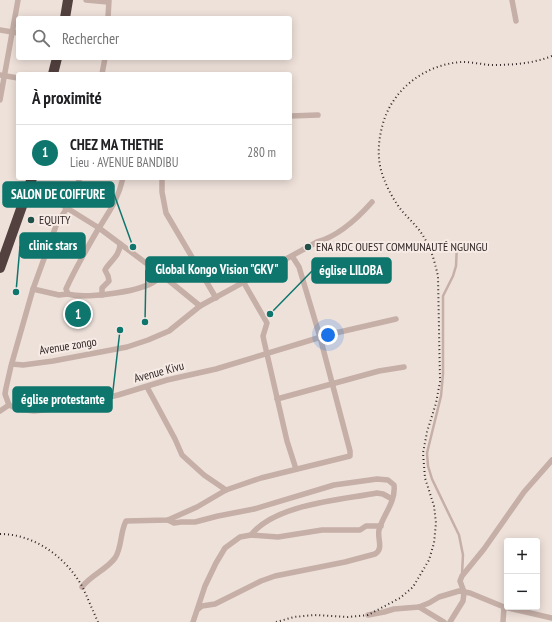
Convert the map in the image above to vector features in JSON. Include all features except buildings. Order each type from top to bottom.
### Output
[{"type":"highway","points":[[65,16],[68,0]]},
{"type":"highway","points":[[54,72],[56,60]]},
{"type":"highway","points":[[1,261],[31,181]]},
{"type":"street","points":[[16,16],[18,0]]},
{"type":"street","points":[[86,0],[108,1],[108,16]]},
{"type":"street","points":[[512,0],[516,21]]},
{"type":"street","points":[[0,100],[2,76],[15,32],[16,21]]},
{"type":"street","points":[[0,30],[15,32]]},
{"type":"street","points":[[102,72],[105,60]]},
{"type":"street","points":[[2,76],[16,78]]},
{"type":"street","points":[[292,116],[318,115]]},
{"type":"street","points":[[0,411],[9,405],[6,391],[33,289],[57,224],[67,208],[79,180]]},
{"type":"street","points":[[67,292],[78,263],[119,194],[122,180]]},
{"type":"street","points":[[162,180],[163,199],[166,214],[216,298]]},
{"type":"street","points":[[31,181],[67,208],[99,228],[200,306]]},
{"type":"street","name":"Avenue zongo","points":[[12,364],[23,365],[53,361],[127,347],[170,332],[200,306],[317,242],[326,240],[352,223],[372,202]]},
{"type":"street","points":[[102,294],[102,288],[109,281],[105,270],[115,259],[120,248],[120,244]]},
{"type":"street","points":[[82,587],[86,581],[108,565],[115,557],[126,522],[168,520],[226,490],[261,478],[350,456],[350,451],[320,337],[299,267],[292,256]]},
{"type":"street","points":[[33,289],[59,295],[67,292],[78,296],[102,294],[143,286],[152,283],[162,276]]},
{"type":"street","points":[[244,283],[266,324],[263,336],[287,441],[296,469]]},
{"type":"street","name":"Avenue Kivu","points":[[9,405],[27,411],[49,410],[89,402],[147,387],[167,380],[216,370],[320,337],[396,319]]},
{"type":"street","points":[[277,399],[379,371],[404,367]]},
{"type":"street","points":[[147,387],[182,455],[204,475],[226,490]]},
{"type":"street","points":[[450,622],[463,600],[464,592],[460,581],[462,576],[484,549],[524,492],[552,460]]},
{"type":"street","points":[[168,520],[174,523],[195,522],[254,508],[334,485],[377,479],[388,480],[394,485],[390,507],[378,536],[379,549],[375,554],[345,562],[275,576],[215,604],[202,606],[198,609]]},
{"type":"street","points":[[251,536],[262,525],[284,513],[313,504],[377,493],[383,494],[392,499]]},
{"type":"street","points":[[193,622],[211,573],[223,551],[240,537],[278,537],[322,530],[360,530],[366,526],[381,526]]},
{"type":"street","points":[[368,614],[429,604],[450,593],[459,591],[504,607],[503,622]]},
{"type":"street","points":[[419,606],[444,622]]},
{"type":"street","points":[[517,610],[552,618]]},
{"type":"lane","points":[[457,244],[456,266],[453,276],[443,296],[443,374],[441,396],[426,453],[432,479],[459,535],[463,555],[462,576]]},
{"type":"railway","points":[[276,622],[294,617],[314,615],[348,617],[368,615],[400,598],[413,587],[429,560],[434,543],[436,523],[434,506],[425,478],[423,453],[440,382],[438,276],[430,248],[420,231],[397,204],[381,172],[379,142],[384,120],[389,108],[396,97],[414,79],[437,67],[462,62],[490,65],[514,64],[537,61],[552,56]]},
{"type":"railway","points":[[0,534],[25,538],[49,550],[59,558],[68,567],[83,588],[98,622]]},
{"type":"place","name":"EQUITY","points":[[31,220]]},
{"type":"place","name":"SALON DE COIFFURE","points":[[133,247]]},
{"type":"place","name":"ENA RDC OUEST COMMUNAUTÉ NGUNGU","points":[[308,247]]},
{"type":"place","name":"clinic stars","points":[[16,292]]},
{"type":"place","name":"CHEZ MA THETHE","points":[[78,314]]},
{"type":"place","name":"église LILOBA","points":[[270,314]]},
{"type":"place","name":"Global Kongo Vision \"GKV\"","points":[[145,322]]},
{"type":"place","name":"église protestante","points":[[120,330]]}]
